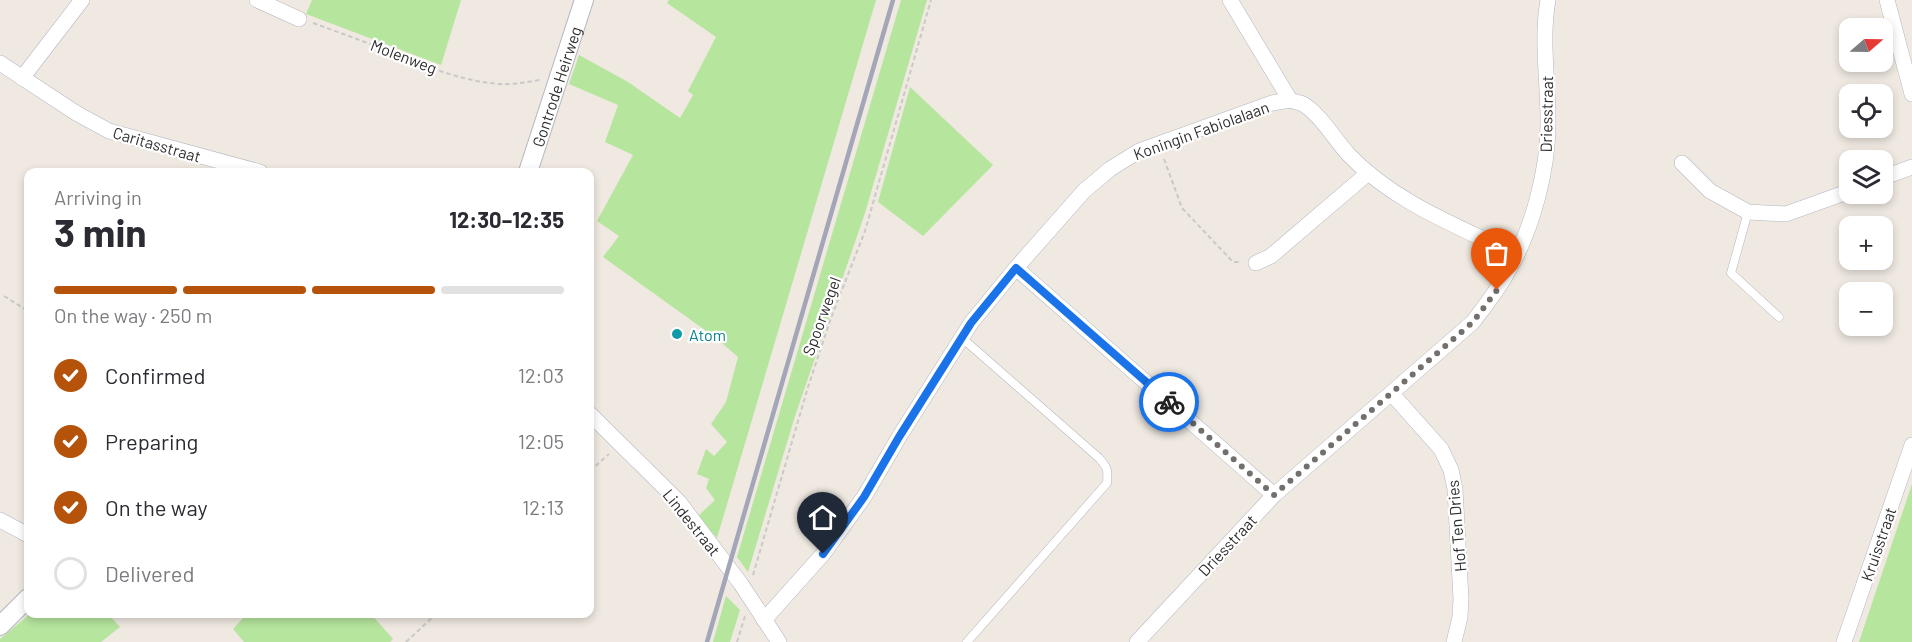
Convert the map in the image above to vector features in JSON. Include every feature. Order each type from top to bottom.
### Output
[{"type":"street","points":[[22,78],[82,0]]},
{"type":"street","points":[[256,0],[299,19]]},
{"type":"street","name":"Gontrode Heirweg","points":[[529,168],[584,0]]},
{"type":"street","points":[[1230,0],[1290,100],[1302,104],[1314,113],[1367,174],[1403,199],[1517,255]]},
{"type":"street","name":"Driesstraat","points":[[1137,642],[1274,495],[1473,322],[1497,290],[1517,255],[1530,221],[1544,166],[1548,121],[1545,15],[1548,0]]},
{"type":"street","points":[[1887,0],[1912,94]]},
{"type":"street","name":"Caritasstraat","points":[[0,63],[76,113],[109,131],[245,168]]},
{"type":"street","name":"Koningin Fabiolalaan","points":[[764,620],[823,554],[864,497],[962,338],[1016,268],[1097,179],[1124,159],[1159,144],[1272,103],[1290,100]]},
{"type":"street","points":[[1682,163],[1710,191],[1748,212],[1786,214],[1839,195]]},
{"type":"street","points":[[1893,174],[1912,168]]},
{"type":"street","points":[[1256,263],[1271,256],[1367,174]]},
{"type":"street","points":[[1016,268],[1274,495]]},
{"type":"street","name":"Hof Ten Dries","points":[[1392,394],[1441,449],[1451,471],[1455,489],[1461,599],[1460,617],[1454,642]]},
{"type":"street","name":"Lindestraat","points":[[594,418],[679,502],[732,571],[779,642]]},
{"type":"street","name":"Kruisstraat","points":[[1844,642],[1912,445]]},
{"type":"street","points":[[0,520],[24,533]]},
{"type":"street","points":[[0,626],[24,602]]},
{"type":"lane","points":[[1748,212],[1731,273],[1779,317]]},
{"type":"lane","points":[[962,338],[1107,467],[1107,483],[968,642]]},
{"type":"path","name":"Spoorwegel","points":[[737,642],[750,598],[751,579],[808,387],[831,318],[865,231],[931,0]]},
{"type":"path","name":"Molenweg","points":[[299,19],[356,38],[434,69],[484,82],[501,85],[539,80],[556,85]]},
{"type":"path","points":[[1159,144],[1182,208],[1233,262],[1256,263]]},
{"type":"path","points":[[4,296],[24,308]]},
{"type":"path","points":[[594,467],[620,444]]},
{"type":"path","points":[[406,642],[432,618]]},
{"type":"green space","points":[[312,0],[461,0],[441,65],[306,14]]},
{"type":"green space","points":[[669,0],[876,0],[717,538],[698,516],[715,500],[706,488],[709,479],[697,474],[706,449],[714,456],[727,442],[711,424],[726,402],[738,357],[716,338],[603,257],[619,236],[597,221],[633,155],[605,142],[618,105],[569,84],[579,55],[628,82],[680,118],[693,95],[688,91],[716,37],[667,3]]},
{"type":"green space","points":[[901,0],[927,0],[865,213],[795,416],[748,572],[737,557]]},
{"type":"green space","points":[[910,87],[993,165],[923,236],[878,202]]},
{"type":"green space","points":[[1912,484],[1912,642],[1859,642]]},
{"type":"green space","points":[[726,596],[740,610],[730,642],[713,642]]},
{"type":"green space","points":[[25,618],[112,618],[120,627],[101,642],[0,642],[0,639]]},
{"type":"green space","points":[[243,618],[375,618],[393,639],[390,642],[244,642],[233,629]]},
{"type":"railway","points":[[707,642],[893,0]]},
{"type":"way so far","points":[[1169,402],[1274,495],[1473,322],[1497,290]]},
{"type":"place","name":"Atom","points":[[677,334]]},
{"type":"route","points":[[823,554],[864,497],[971,323],[1016,268],[1169,402]]}]
